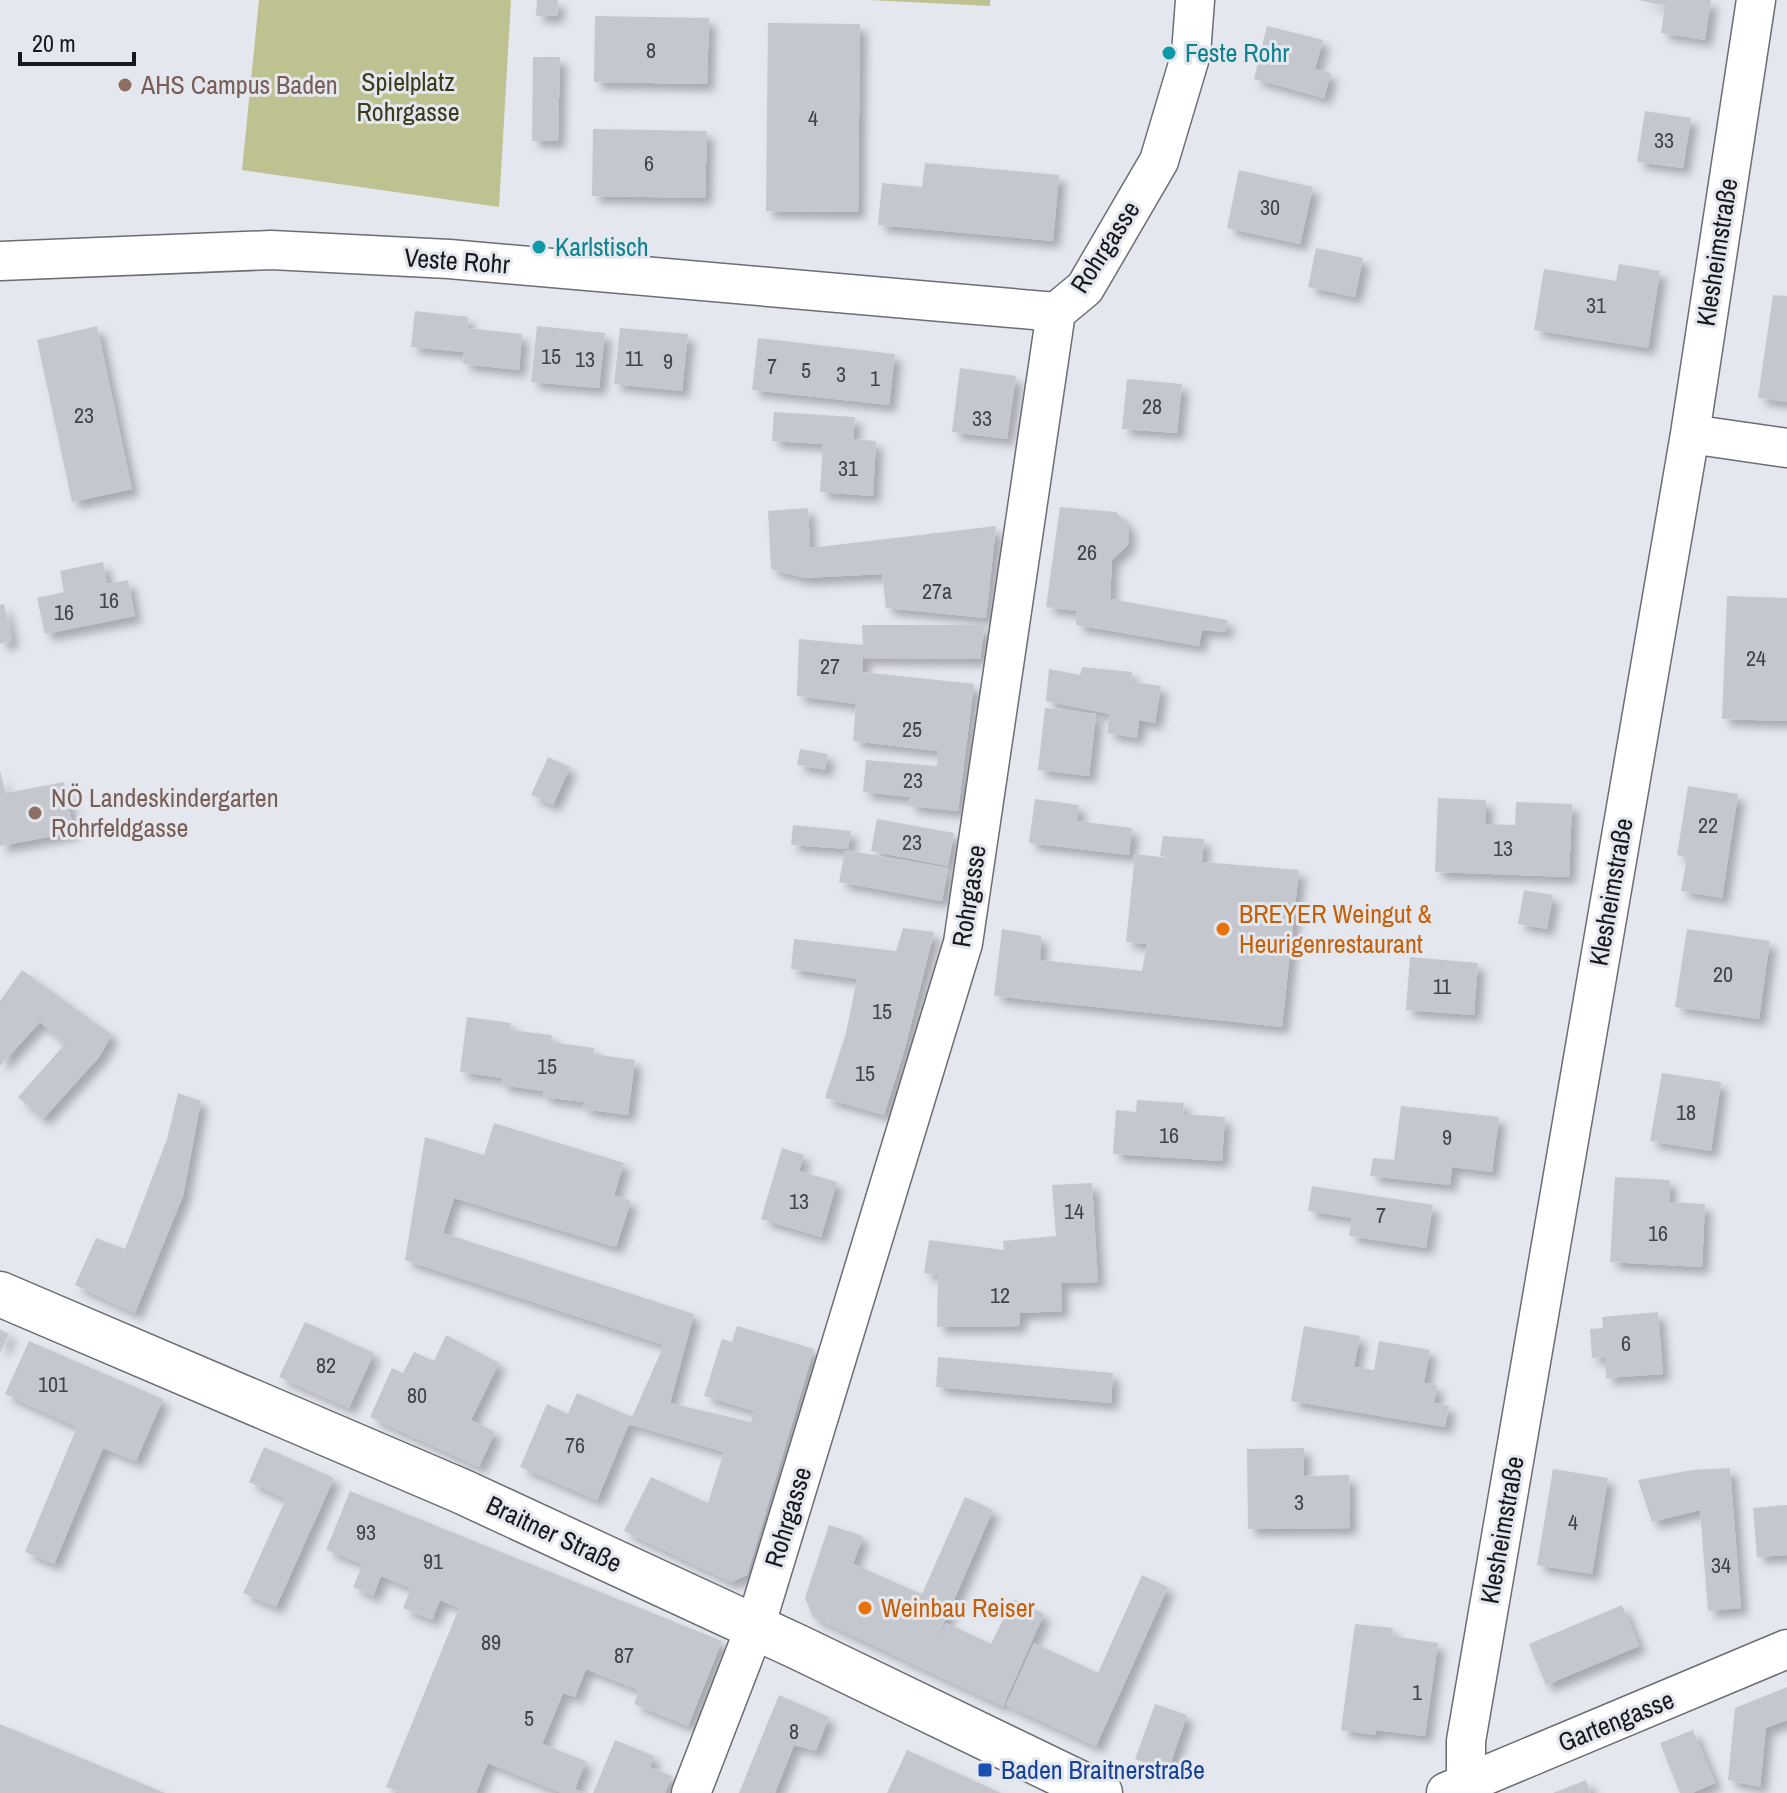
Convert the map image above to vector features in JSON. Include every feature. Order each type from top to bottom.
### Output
[{"type":"main road","name":"Braitner Straße","points":[[0,1294],[461,1491],[755,1627],[1100,1793]]},
{"type":"street","name":"Rohrgasse","points":[[691,1793],[755,1627],[963,943],[1056,312],[1085,288],[1159,161],[1191,54],[1195,0]]},
{"type":"street","name":"Klesheimstraße","points":[[1455,1788],[1466,1741],[1690,434],[1756,0]]},
{"type":"street","name":"Veste Rohr","points":[[0,261],[271,250],[434,258],[1056,312]]},
{"type":"street","points":[[1690,434],[1787,448]]},
{"type":"street","name":"Gartengasse","points":[[1455,1788],[1787,1649]]},
{"type":"green space","name":"Spielplatz Rohrgasse","points":[[259,0],[511,0],[499,207],[242,170]]},
{"type":"green space","points":[[869,0],[990,0],[990,6]]},
{"type":"building","points":[[537,0],[558,0],[557,16],[536,16]]},
{"type":"building","points":[[1638,0],[1711,0],[1705,40],[1661,33],[1665,6]]},
{"type":"building","points":[[595,16],[709,18],[707,84],[594,82]]},
{"type":"building","points":[[768,23],[860,24],[858,212],[766,211]]},
{"type":"building","points":[[1267,26],[1323,40],[1315,69],[1331,73],[1324,98],[1254,79]]},
{"type":"building","points":[[533,57],[560,57],[558,141],[532,141]]},
{"type":"building","points":[[1645,111],[1691,118],[1683,168],[1637,162]]},
{"type":"building","points":[[593,129],[707,131],[705,198],[592,196]]},
{"type":"building","points":[[925,163],[1059,175],[1053,241],[878,225],[882,183],[922,187]]},
{"type":"building","points":[[1239,170],[1313,187],[1300,244],[1227,228]]},
{"type":"building","points":[[1316,248],[1363,258],[1355,297],[1308,287]]},
{"type":"building","points":[[1619,264],[1660,271],[1648,348],[1534,330],[1544,269],[1616,281]]},
{"type":"building","points":[[1773,295],[1787,296],[1787,402],[1758,398]]},
{"type":"building","points":[[415,311],[468,317],[467,328],[522,334],[519,370],[463,364],[464,352],[411,347]]},
{"type":"building","points":[[97,326],[132,489],[72,502],[37,340]]},
{"type":"building","points":[[537,326],[605,333],[599,388],[531,382]]},
{"type":"building","points":[[620,328],[688,334],[682,391],[614,384]]},
{"type":"building","points":[[758,338],[895,354],[889,405],[752,390]]},
{"type":"building","points":[[960,368],[1016,376],[1007,439],[952,432]]},
{"type":"building","points":[[1127,379],[1182,384],[1177,433],[1122,429]]},
{"type":"building","points":[[774,412],[855,417],[853,439],[876,441],[873,496],[820,492],[823,444],[772,441]]},
{"type":"building","points":[[1060,507],[1116,512],[1129,526],[1128,545],[1112,560],[1110,599],[1228,620],[1225,632],[1202,630],[1199,646],[1076,625],[1077,611],[1046,607]]},
{"type":"building","points":[[808,508],[810,548],[996,526],[986,618],[886,608],[882,574],[804,578],[771,569],[768,511]]},
{"type":"building","points":[[103,562],[107,584],[128,580],[135,616],[45,634],[37,598],[64,592],[60,571]]},
{"type":"building","points":[[1727,596],[1787,598],[1787,721],[1722,719]]},
{"type":"building","points":[[4,604],[12,641],[0,644],[0,605]]},
{"type":"building","points":[[862,625],[985,625],[980,659],[863,658],[863,672],[974,684],[958,811],[909,806],[910,797],[863,792],[866,760],[937,766],[938,751],[853,741],[856,704],[797,696],[799,639],[863,645]]},
{"type":"building","points":[[1082,667],[1132,672],[1131,682],[1161,686],[1155,723],[1139,720],[1137,738],[1107,733],[1110,714],[1046,701],[1049,669],[1080,675]]},
{"type":"building","points":[[1045,708],[1096,714],[1089,776],[1038,770]]},
{"type":"building","points":[[800,749],[828,754],[825,770],[797,765]]},
{"type":"building","points":[[548,757],[570,767],[553,805],[531,795]]},
{"type":"building","name":"NÖ Landeskindergarten Rohrfeldgasse","points":[[0,771],[6,793],[64,782],[74,832],[0,846]]},
{"type":"building","points":[[1688,786],[1738,794],[1722,898],[1681,891],[1687,857],[1677,855]]},
{"type":"building","points":[[1438,798],[1486,800],[1486,824],[1515,825],[1516,802],[1572,804],[1569,877],[1435,872]]},
{"type":"building","points":[[1035,799],[1079,805],[1077,821],[1132,828],[1129,855],[1029,843]]},
{"type":"building","points":[[877,819],[954,833],[948,866],[871,851]]},
{"type":"building","points":[[793,825],[851,831],[848,849],[791,845]]},
{"type":"building","points":[[1163,836],[1204,839],[1202,862],[1299,870],[1282,1027],[994,996],[1002,929],[1041,936],[1040,960],[1142,971],[1147,944],[1126,942],[1135,854],[1186,860],[1160,856]]},
{"type":"building","points":[[845,850],[948,868],[942,901],[839,882]]},
{"type":"building","points":[[1524,890],[1553,895],[1547,929],[1518,924]]},
{"type":"building","points":[[903,928],[934,932],[905,1048],[884,1115],[825,1098],[846,1033],[857,979],[791,969],[794,939],[896,951]]},
{"type":"building","points":[[1687,929],[1770,941],[1759,1019],[1675,1007]]},
{"type":"building","points":[[1410,957],[1478,963],[1474,1015],[1406,1010]]},
{"type":"building","points":[[22,970],[112,1035],[99,1057],[43,1119],[18,1097],[65,1044],[40,1022],[0,1066],[0,1001]]},
{"type":"building","points":[[467,1017],[511,1023],[510,1030],[552,1035],[551,1042],[594,1048],[593,1054],[635,1060],[628,1115],[583,1109],[584,1102],[543,1097],[544,1091],[501,1085],[502,1078],[460,1072]]},
{"type":"building","points":[[1662,1073],[1721,1082],[1711,1151],[1650,1141]]},
{"type":"building","points":[[178,1093],[201,1101],[183,1196],[135,1313],[75,1285],[96,1238],[125,1249],[167,1139]]},
{"type":"building","points":[[1137,1100],[1184,1103],[1183,1114],[1225,1117],[1222,1161],[1113,1154],[1116,1110],[1136,1112]]},
{"type":"building","points":[[1401,1106],[1499,1117],[1492,1172],[1452,1167],[1450,1185],[1370,1176],[1373,1158],[1394,1160]]},
{"type":"building","points":[[494,1123],[624,1163],[614,1195],[631,1201],[616,1247],[454,1198],[443,1233],[694,1314],[670,1403],[751,1422],[754,1411],[704,1396],[722,1339],[732,1342],[737,1326],[814,1349],[747,1575],[731,1582],[624,1531],[651,1477],[708,1503],[724,1452],[629,1424],[597,1500],[520,1467],[547,1404],[568,1414],[577,1393],[632,1417],[664,1345],[405,1260],[425,1137],[484,1155]]},
{"type":"building","points":[[782,1148],[804,1155],[799,1171],[837,1182],[821,1237],[761,1219]]},
{"type":"building","points":[[1615,1177],[1670,1180],[1669,1202],[1705,1204],[1702,1267],[1610,1262]]},
{"type":"building","points":[[1092,1183],[1098,1282],[1061,1283],[1062,1311],[1020,1313],[1019,1326],[937,1327],[938,1275],[924,1273],[929,1240],[1004,1250],[1003,1241],[1056,1236],[1052,1185]]},
{"type":"building","points":[[1312,1186],[1433,1205],[1426,1248],[1349,1236],[1352,1218],[1308,1211]]},
{"type":"building","points":[[1658,1312],[1663,1374],[1606,1378],[1605,1357],[1592,1358],[1590,1329],[1603,1328],[1602,1317]]},
{"type":"building","points":[[305,1322],[374,1353],[349,1408],[279,1377]]},
{"type":"building","points":[[1304,1326],[1360,1336],[1354,1367],[1374,1370],[1379,1341],[1430,1350],[1424,1383],[1437,1385],[1434,1403],[1449,1406],[1445,1427],[1291,1401]]},
{"type":"building","points":[[0,1329],[9,1334],[0,1353]]},
{"type":"building","points":[[446,1335],[499,1363],[471,1420],[495,1432],[479,1467],[370,1417],[392,1368],[403,1373],[414,1352],[434,1361]]},
{"type":"building","points":[[29,1341],[163,1399],[136,1461],[103,1448],[54,1564],[25,1552],[77,1427],[5,1394]]},
{"type":"building","points":[[938,1357],[1113,1373],[1111,1403],[936,1387]]},
{"type":"building","points":[[264,1447],[334,1478],[276,1607],[243,1593],[286,1499],[249,1482]]},
{"type":"building","points":[[1304,1448],[1304,1476],[1349,1475],[1350,1528],[1248,1529],[1247,1449]]},
{"type":"building","points":[[1730,1468],[1741,1608],[1708,1611],[1700,1510],[1652,1522],[1638,1480],[1692,1470]]},
{"type":"building","points":[[1553,1469],[1608,1478],[1592,1574],[1537,1565]]},
{"type":"building","points":[[350,1491],[722,1641],[688,1726],[634,1704],[639,1690],[586,1669],[575,1697],[563,1693],[542,1744],[586,1761],[575,1789],[585,1793],[562,1793],[488,1763],[476,1793],[402,1793],[386,1787],[459,1608],[440,1600],[432,1620],[403,1608],[411,1588],[381,1576],[373,1596],[353,1587],[363,1564],[326,1550]]},
{"type":"building","points":[[965,1497],[993,1510],[934,1646],[946,1623],[991,1644],[1013,1599],[1044,1614],[1003,1706],[813,1617],[805,1598],[829,1525],[863,1536],[853,1564],[922,1594]]},
{"type":"building","points":[[1787,1505],[1787,1555],[1757,1557],[1753,1508]]},
{"type":"building","points":[[1142,1575],[1168,1587],[1096,1746],[1006,1705],[1034,1643],[1098,1673]]},
{"type":"building","points":[[1622,1605],[1639,1646],[1546,1685],[1529,1644]]},
{"type":"building","points":[[1355,1624],[1393,1628],[1392,1636],[1438,1643],[1425,1736],[1376,1730],[1375,1735],[1341,1730]]},
{"type":"building","points":[[1787,1687],[1787,1720],[1766,1728],[1760,1787],[1728,1780],[1735,1708]]},
{"type":"building","points":[[779,1695],[829,1717],[816,1751],[794,1745],[775,1793],[739,1793]]},
{"type":"building","points":[[1155,1704],[1187,1715],[1168,1771],[1135,1759]]},
{"type":"building","points":[[0,1724],[165,1793],[0,1793]]},
{"type":"building","points":[[1693,1730],[1715,1783],[1692,1793],[1680,1793],[1660,1743]]},
{"type":"building","points":[[615,1740],[654,1756],[650,1767],[672,1776],[665,1793],[593,1793]]},
{"type":"building","points":[[907,1750],[1001,1793],[887,1793]]},
{"type":"building","points":[[1586,1780],[1591,1793],[1553,1793]]},
{"type":"place","name":"Feste Rohr","points":[[1169,53]]},
{"type":"place","name":"AHS Campus Baden","points":[[125,85]]},
{"type":"place","name":"Karlstisch","points":[[539,247]]},
{"type":"place","name":"NÖ Landeskindergarten Rohrfeldgasse","points":[[35,813]]},
{"type":"place","name":"BREYER Weingut & Heurigenrestaurant","points":[[1223,929]]},
{"type":"place","name":"Weinbau Reiser","points":[[865,1608]]},
{"type":"place","name":"Baden Braitnerstraße","points":[[985,1770]]}]
